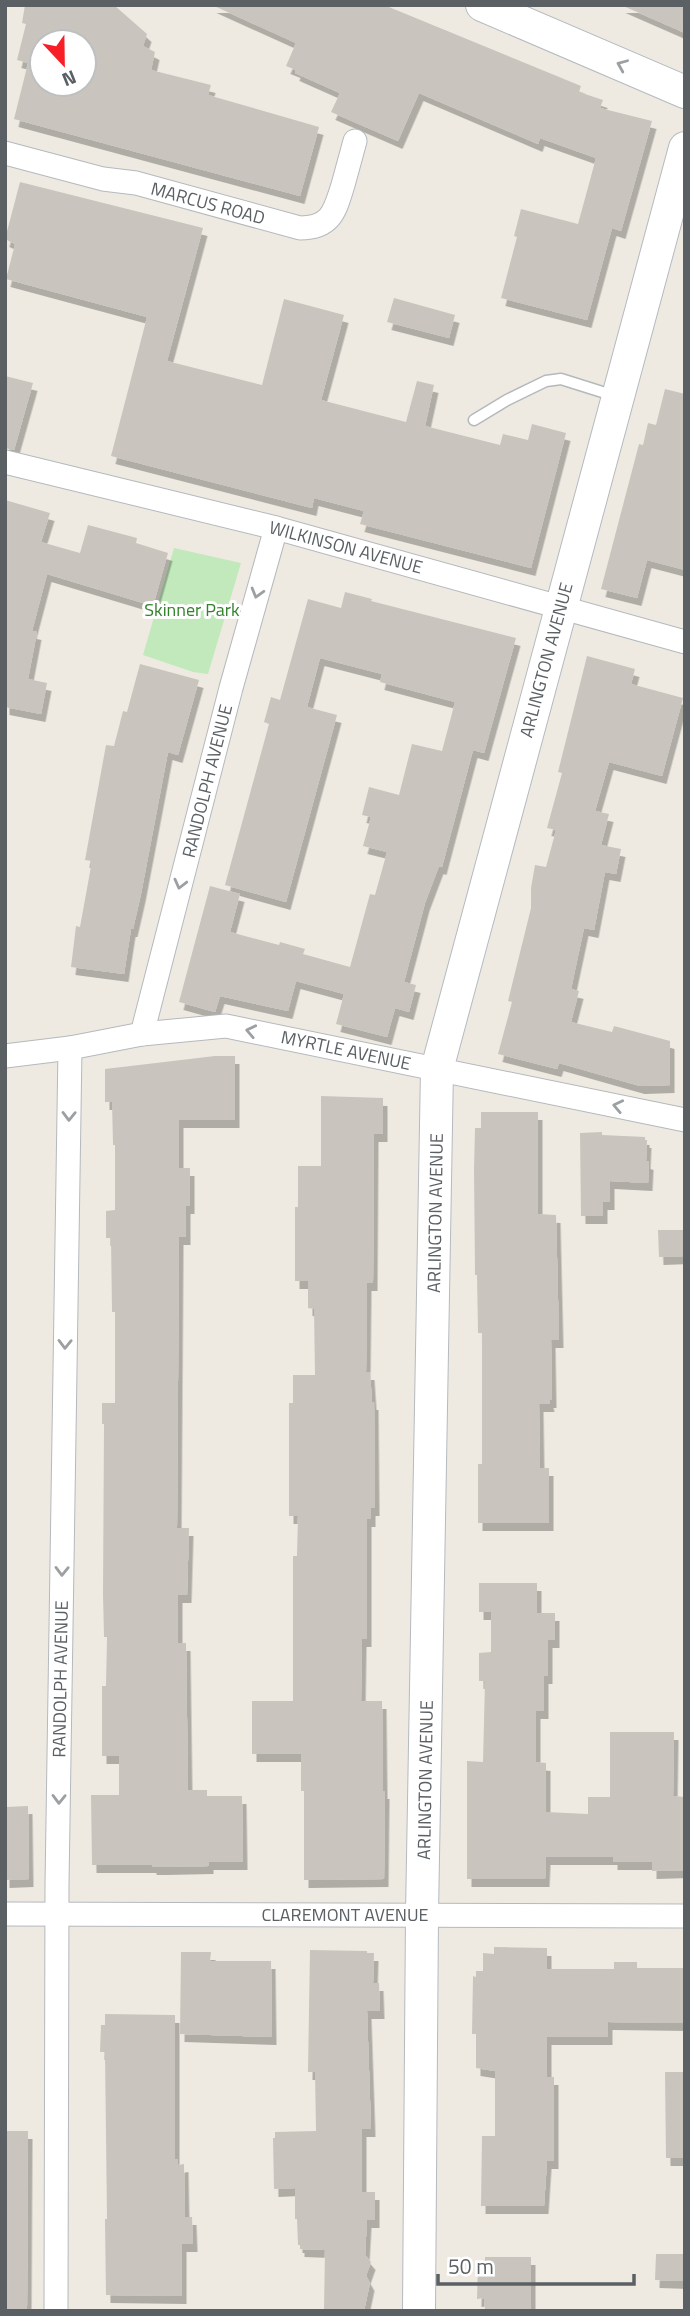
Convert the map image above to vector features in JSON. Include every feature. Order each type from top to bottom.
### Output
[{"type":"street","points":[[482,5],[685,92]]},
{"type":"street","name":"MARCUS ROAD","points":[[5,153],[103,179],[136,183],[300,228],[312,228],[321,224],[335,210],[355,141]]},
{"type":"street","name":"ARLINGTON AVENUE","points":[[419,2311],[422,1914],[437,1069],[685,148]]},
{"type":"street","name":"WILKINSON AVENUE","points":[[5,462],[276,528],[685,642]]},
{"type":"street","name":"RANDOLPH AVENUE","points":[[142,1034],[231,688],[276,528]]},
{"type":"street","name":"MYRTLE AVENUE","points":[[5,1056],[70,1048],[142,1034],[226,1026],[685,1119]]},
{"type":"street","name":"RANDOLPH AVENUE","points":[[56,2311],[57,1914],[70,1048]]},
{"type":"street","name":"CLAREMONT AVENUE","points":[[5,1914],[685,1916]]},
{"type":"lane","points":[[474,420],[546,381],[561,379],[617,396]]},
{"type":"green space","name":"Skinner Park","points":[[174,548],[241,563],[208,674],[193,672],[143,655]]},
{"type":"building","points":[[25,5],[114,5],[147,34],[143,46],[155,52],[151,70],[211,85],[208,95],[319,127],[300,196],[14,119],[28,63],[17,60],[26,24],[22,23]]},
{"type":"building","points":[[212,5],[384,5],[581,86],[579,92],[603,100],[600,108],[652,121],[621,231],[612,228],[587,320],[501,298],[517,237],[514,236],[521,209],[578,224],[596,158],[540,138],[538,144],[419,93],[398,141],[331,112],[340,93],[295,73],[296,70],[286,66],[296,43]]},
{"type":"building","points":[[621,5],[685,5],[685,33]]},
{"type":"building","points":[[20,182],[203,228],[167,361],[262,385],[284,299],[344,315],[321,400],[406,422],[417,381],[434,385],[425,426],[500,445],[503,434],[528,440],[532,424],[566,433],[531,568],[360,524],[364,511],[314,498],[312,508],[111,456],[147,317],[6,279],[15,244],[5,239]]},
{"type":"building","points":[[394,298],[455,315],[449,338],[387,322]]},
{"type":"building","points":[[5,376],[33,383],[14,450],[5,448]]},
{"type":"building","points":[[665,389],[685,394],[685,570],[647,560],[637,598],[601,589],[639,444],[643,445],[648,423],[656,425]]},
{"type":"building","points":[[5,500],[50,513],[41,542],[80,553],[88,525],[137,538],[136,543],[168,553],[153,606],[47,574],[32,631],[37,632],[28,679],[47,683],[41,714],[5,707]]},
{"type":"building","points":[[345,592],[516,638],[484,753],[473,750],[442,867],[439,866],[425,903],[404,982],[416,985],[409,1012],[395,1008],[387,1037],[336,1024],[344,994],[296,981],[288,1011],[220,996],[215,1012],[179,1002],[210,886],[240,894],[230,932],[305,949],[303,954],[350,967],[370,894],[375,895],[387,852],[363,846],[371,817],[362,815],[369,787],[399,795],[412,744],[442,751],[455,702],[380,682],[382,674],[320,658],[307,707],[337,715],[286,902],[225,885],[269,724],[264,722],[271,697],[280,700],[308,599],[341,608]]},
{"type":"building","points":[[587,656],[635,669],[631,684],[683,698],[662,776],[609,762],[595,811],[609,814],[601,845],[621,849],[616,874],[605,872],[594,930],[584,928],[571,989],[579,991],[571,1022],[612,1032],[614,1026],[670,1041],[670,1085],[640,1086],[559,1063],[557,1069],[498,1054],[512,1002],[508,1001],[531,908],[535,865],[546,867],[556,830],[547,828],[562,773],[558,772]]},
{"type":"building","points":[[140,664],[199,680],[178,755],[168,752],[124,974],[71,967],[76,926],[80,927],[92,861],[85,860],[106,745],[114,746],[123,711],[127,712]]},
{"type":"building","points":[[235,1056],[235,1120],[179,1120],[179,1168],[190,1168],[190,1206],[186,1206],[186,1237],[179,1237],[177,1528],[189,1528],[187,1595],[178,1595],[178,1643],[186,1643],[188,1790],[207,1790],[207,1796],[242,1796],[243,1862],[161,1867],[92,1865],[91,1795],[119,1795],[119,1756],[102,1756],[102,1686],[106,1686],[107,1637],[104,1637],[103,1595],[102,1403],[115,1403],[115,1312],[112,1312],[111,1238],[106,1238],[106,1211],[115,1210],[115,1145],[112,1102],[105,1102],[105,1069]]},
{"type":"building","points":[[321,1096],[383,1098],[383,1134],[374,1134],[373,1283],[367,1283],[366,1372],[370,1372],[374,1402],[375,1508],[371,1508],[371,1519],[367,1519],[367,1639],[362,1639],[361,1701],[382,1701],[384,1879],[304,1880],[304,1791],[301,1791],[301,1754],[252,1754],[252,1701],[293,1701],[293,1556],[297,1556],[298,1516],[289,1516],[289,1403],[293,1403],[293,1375],[315,1375],[314,1309],[308,1308],[308,1281],[295,1281],[295,1207],[298,1207],[298,1166],[321,1166]]},
{"type":"building","points":[[481,1112],[538,1112],[538,1214],[556,1215],[559,1340],[551,1340],[552,1400],[549,1400],[550,1404],[539,1404],[540,1468],[549,1468],[549,1523],[478,1523],[478,1464],[482,1464],[482,1333],[478,1333],[475,1275],[474,1170],[475,1128],[481,1128]]},
{"type":"building","points":[[602,1132],[602,1135],[645,1137],[646,1161],[649,1162],[648,1183],[610,1181],[610,1202],[603,1202],[603,1216],[581,1216],[580,1133]]},
{"type":"building","points":[[658,1230],[685,1230],[685,1256],[659,1257]]},
{"type":"building","points":[[479,1583],[537,1583],[537,1613],[555,1613],[555,1640],[548,1640],[544,1711],[536,1711],[536,1762],[546,1763],[546,1812],[588,1814],[588,1797],[610,1797],[610,1732],[674,1732],[673,1796],[685,1797],[685,1870],[652,1871],[652,1862],[613,1862],[613,1857],[546,1857],[545,1879],[467,1879],[467,1761],[483,1762],[485,1681],[479,1681],[479,1653],[491,1652],[491,1612],[479,1612]]},
{"type":"building","points":[[28,1806],[29,1879],[5,1880],[5,1807]]},
{"type":"building","points":[[494,1947],[547,1948],[547,1969],[614,1969],[614,1962],[637,1962],[637,1968],[685,1968],[685,2023],[608,2022],[608,2037],[547,2037],[547,2077],[554,2077],[554,2161],[547,2161],[544,2206],[481,2206],[482,2136],[495,2136],[495,2071],[476,2068],[476,2034],[472,2034],[473,1976],[476,1977],[476,1971],[483,1971],[483,1953],[494,1954]]},
{"type":"building","points":[[310,1950],[374,1953],[373,1983],[379,1983],[380,2011],[367,2011],[371,2129],[362,2129],[362,2192],[375,2192],[375,2220],[367,2220],[365,2255],[371,2262],[366,2276],[370,2283],[364,2311],[324,2311],[325,2250],[300,2249],[295,2219],[295,2188],[274,2189],[275,2132],[316,2131],[315,2072],[308,2072]]},
{"type":"building","points":[[181,1952],[211,1952],[210,1961],[271,1961],[272,2037],[180,2034]]},
{"type":"building","points":[[105,2014],[175,2015],[175,2159],[178,2159],[178,2165],[184,2164],[185,2217],[192,2217],[193,2244],[182,2244],[182,2296],[106,2295],[105,2052],[100,2052],[101,2025],[105,2025]]},
{"type":"building","points":[[665,2072],[685,2072],[685,2158],[666,2158]]},
{"type":"building","points":[[5,2131],[28,2131],[27,2311],[5,2311]]},
{"type":"building","points":[[656,2254],[685,2254],[685,2281],[655,2280]]},
{"type":"building","points":[[485,2257],[531,2257],[531,2311],[485,2311],[484,2298],[477,2299],[478,2263],[485,2263]]}]
